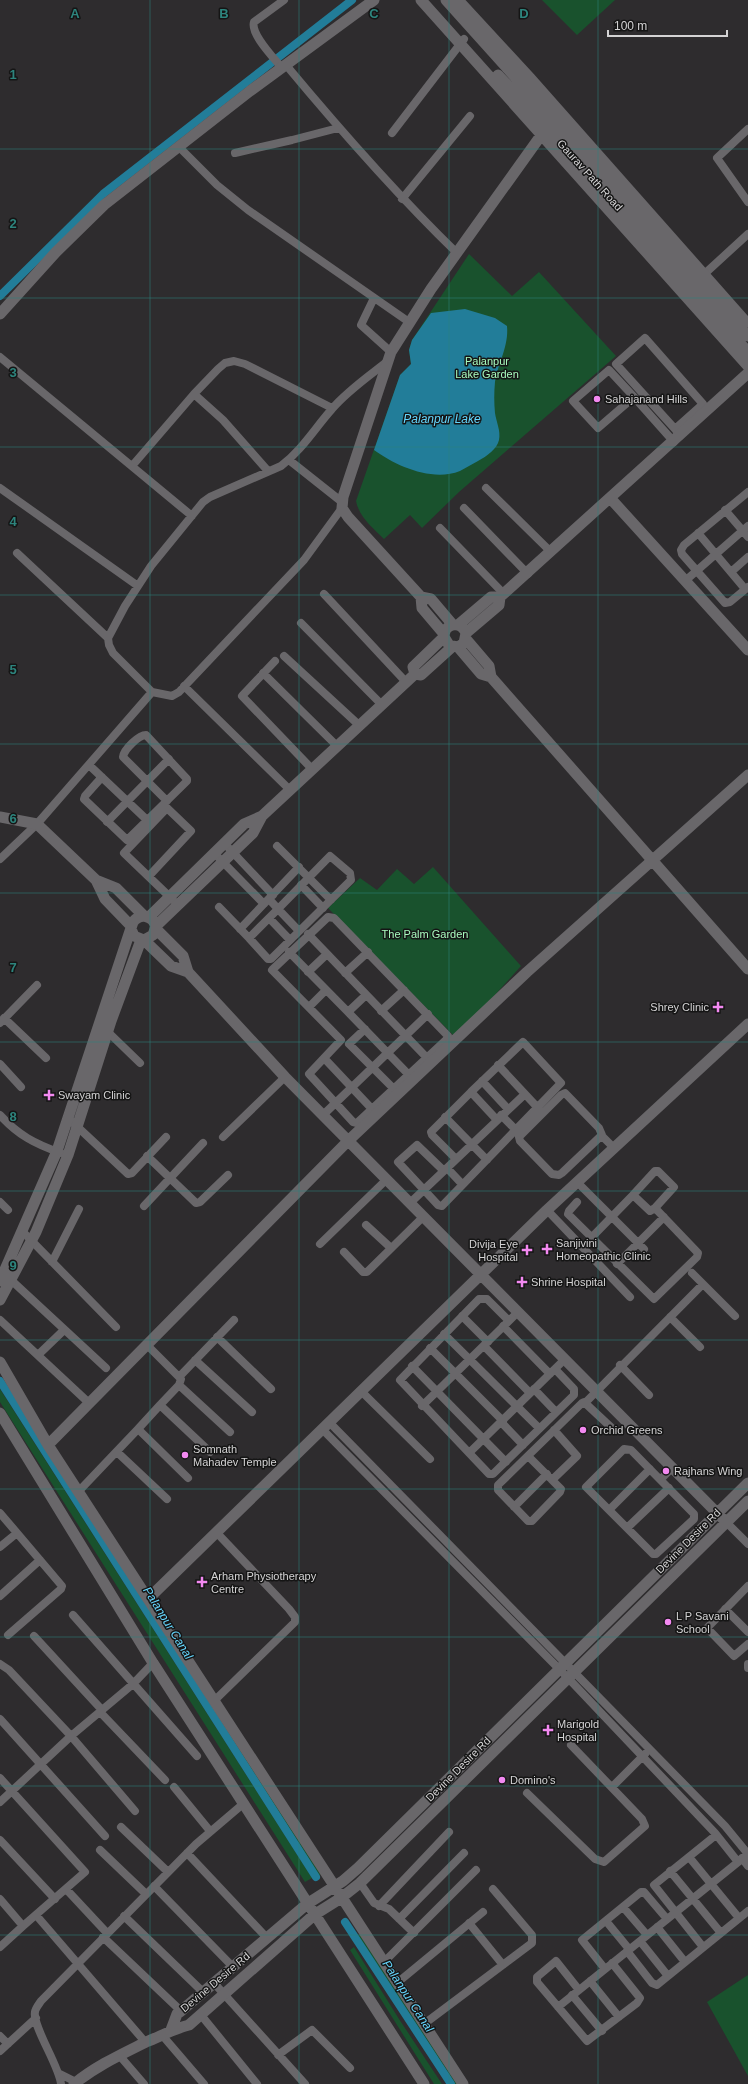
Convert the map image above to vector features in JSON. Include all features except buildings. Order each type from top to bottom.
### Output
[{"type":"street","points":[[284,0],[254,22],[253,30],[256,36],[402,199],[457,253]]},
{"type":"street","points":[[0,314],[56,252],[104,205],[282,66],[374,0]]},
{"type":"street","points":[[392,133],[462,41],[421,0]]},
{"type":"street","name":"Gaurav Path Road","points":[[429,0],[462,41],[702,277],[748,336]]},
{"type":"street","name":"Gaurav Path Road","points":[[446,0],[547,126],[748,352]]},
{"type":"street","points":[[458,0],[702,277],[748,325]]},
{"type":"street","points":[[402,199],[470,116]]},
{"type":"street","points":[[389,356],[332,408],[301,448],[289,460],[210,497],[192,516],[151,566],[108,638],[109,645],[114,653],[152,692],[172,696],[184,686],[304,560],[342,505],[389,356],[409,322],[547,126],[748,366]]},
{"type":"street","points":[[235,153],[338,128]]},
{"type":"street","points":[[748,129],[717,158],[748,202]]},
{"type":"street","points":[[179,147],[217,185],[248,210],[409,322]]},
{"type":"street","points":[[702,277],[748,234]]},
{"type":"street","points":[[374,298],[361,325],[389,356]]},
{"type":"street","points":[[645,338],[703,404],[676,435],[616,364],[645,338]]},
{"type":"street","points":[[0,357],[192,516]]},
{"type":"street","points":[[132,466],[194,394],[225,363],[234,361],[245,364],[332,408]]},
{"type":"street","points":[[634,398],[598,428],[573,401],[609,370],[634,398],[676,435]]},
{"type":"street","points":[[415,674],[421,675],[461,641],[499,605],[502,596],[611,498],[676,435],[747,376]]},
{"type":"street","points":[[194,394],[222,420],[268,471]]},
{"type":"street","points":[[289,460],[342,505],[348,517],[421,597],[431,599],[456,625],[464,628],[461,641]]},
{"type":"street","points":[[0,488],[138,586]]},
{"type":"street","points":[[486,488],[551,552]]},
{"type":"street","points":[[698,533],[731,572],[747,588],[730,602],[726,603],[697,571],[681,550],[698,533],[748,492]]},
{"type":"street","points":[[611,498],[748,650]]},
{"type":"street","points":[[464,508],[528,574]]},
{"type":"street","points":[[685,581],[715,554],[746,532],[725,510]]},
{"type":"street","points":[[440,528],[502,596]]},
{"type":"street","points":[[17,553],[108,638]]},
{"type":"street","points":[[731,572],[748,557]]},
{"type":"street","points":[[324,594],[406,682]]},
{"type":"street","points":[[415,674],[413,667],[444,635],[447,628],[456,625],[491,597],[502,596]]},
{"type":"street","points":[[421,597],[422,608],[444,635],[447,643],[461,641],[489,666],[491,677],[748,969]]},
{"type":"street","points":[[301,623],[382,705]]},
{"type":"street","points":[[284,656],[360,726]]},
{"type":"street","points":[[275,661],[242,696],[312,769]]},
{"type":"street","points":[[263,672],[337,746]]},
{"type":"street","points":[[0,1300],[5,1281],[23,1232],[48,1187],[63,1153],[78,1127],[89,1074],[131,928],[136,918],[146,916],[174,901],[223,862],[253,833],[262,816],[289,789],[360,726],[415,674]]},
{"type":"street","points":[[184,686],[289,789]]},
{"type":"street","points":[[0,859],[37,824],[90,765],[152,692]]},
{"type":"street","points":[[102,777],[83,798],[126,841],[167,801],[187,779],[144,734],[124,752],[124,758],[167,801]]},
{"type":"street","points":[[107,822],[169,759]]},
{"type":"street","points":[[90,765],[147,820]]},
{"type":"street","points":[[48,1445],[429,1060],[748,775]]},
{"type":"street","points":[[149,876],[191,831],[167,808],[124,853],[174,901]]},
{"type":"street","points":[[63,1153],[69,1119],[108,1032],[106,1018],[142,940],[153,936],[156,927],[174,901],[214,853],[244,824],[262,816]]},
{"type":"street","points":[[0,817],[37,824],[96,880],[105,899],[131,928],[134,936],[142,940],[171,966],[188,972]]},
{"type":"street","points":[[224,844],[253,874],[268,899]]},
{"type":"street","points":[[277,846],[331,900]]},
{"type":"street","points":[[214,853],[244,883],[268,899],[278,908],[299,931]]},
{"type":"street","points":[[219,907],[270,960],[351,880],[350,874],[330,856],[249,938]]},
{"type":"street","points":[[240,929],[299,867]]},
{"type":"street","points":[[244,883],[253,874]]},
{"type":"street","points":[[96,880],[116,888],[146,916],[152,919],[156,927],[183,956],[188,972],[284,1077],[748,1544]]},
{"type":"street","points":[[301,885],[323,908]]},
{"type":"street","points":[[341,1040],[340,1044],[309,1074],[356,1123],[372,1109],[394,1089],[409,1075],[429,1060],[448,1036],[368,952],[332,917],[328,917],[308,934],[272,970],[341,1040],[349,1044],[394,1089]]},
{"type":"street","points":[[269,918],[290,940]]},
{"type":"street","points":[[308,934],[429,1060]]},
{"type":"street","points":[[289,952],[409,1075]]},
{"type":"street","points":[[345,973],[368,952]]},
{"type":"street","points":[[308,972],[327,954]]},
{"type":"street","points":[[37,985],[2,1021],[46,1058]]},
{"type":"street","points":[[308,1007],[326,990]]},
{"type":"street","points":[[381,1011],[404,990]]},
{"type":"street","points":[[348,1012],[366,995]]},
{"type":"street","points":[[323,1115],[428,1014]]},
{"type":"street","points":[[148,1600],[327,1427],[547,1210],[613,1147],[748,1024]]},
{"type":"street","points":[[349,1044],[364,1029]]},
{"type":"street","points":[[108,1032],[140,1062]]},
{"type":"street","points":[[456,1159],[431,1134],[432,1130],[522,1042],[526,1043],[562,1083],[442,1206],[438,1205],[399,1165],[398,1161],[417,1145],[462,1184]]},
{"type":"street","points":[[324,1058],[372,1109]]},
{"type":"street","points":[[0,1064],[21,1087]]},
{"type":"street","points":[[498,1065],[538,1108]]},
{"type":"street","points":[[223,1137],[284,1077]]},
{"type":"street","points":[[482,1081],[508,1109]]},
{"type":"street","points":[[471,1092],[499,1118],[516,1130]]},
{"type":"street","points":[[601,1135],[559,1175],[552,1174],[518,1139],[520,1134],[561,1095],[565,1093],[599,1128],[601,1135],[613,1147]]},
{"type":"street","points":[[410,1203],[525,1094]]},
{"type":"street","points":[[0,1115],[13,1130],[22,1136],[63,1153]]},
{"type":"street","points":[[445,1117],[487,1160]]},
{"type":"street","points":[[69,1119],[128,1174],[132,1173],[166,1136]]},
{"type":"street","points":[[144,1206],[203,1143]]},
{"type":"street","points":[[147,1156],[196,1203],[200,1202],[228,1175]]},
{"type":"street","points":[[592,1237],[634,1195],[655,1171],[658,1171],[674,1188],[655,1208],[650,1211],[634,1195]]},
{"type":"street","points":[[320,1244],[386,1180]]},
{"type":"street","points":[[577,1182],[641,1246]]},
{"type":"street","points":[[5,1281],[31,1240],[48,1187]]},
{"type":"street","points":[[0,1202],[8,1210]]},
{"type":"street","points":[[577,1202],[568,1214],[651,1297],[656,1298],[698,1254],[655,1208]]},
{"type":"street","points":[[52,1262],[79,1209]]},
{"type":"street","points":[[547,1210],[630,1297]]},
{"type":"street","points":[[344,1252],[363,1272],[367,1272],[423,1217]]},
{"type":"street","points":[[617,1264],[641,1246],[664,1217]]},
{"type":"street","points":[[366,1225],[391,1248]]},
{"type":"street","points":[[23,1232],[116,1327]]},
{"type":"street","points":[[692,1273],[735,1316]]},
{"type":"street","points":[[5,1281],[64,1330],[106,1368]]},
{"type":"street","points":[[528,1456],[561,1488],[560,1492],[532,1521],[528,1522],[498,1490],[497,1486],[582,1403],[586,1402],[620,1365],[703,1284]]},
{"type":"street","points":[[483,1298],[487,1299],[506,1324],[575,1391],[574,1395],[491,1475],[422,1406],[400,1380],[477,1300],[483,1298]]},
{"type":"street","points":[[422,1406],[518,1312]]},
{"type":"street","points":[[462,1316],[486,1344],[532,1391],[556,1412]]},
{"type":"street","points":[[670,1317],[700,1347]]},
{"type":"street","points":[[0,1320],[89,1403]]},
{"type":"street","points":[[78,1492],[160,1405],[195,1360],[234,1320]]},
{"type":"street","points":[[38,1355],[64,1330]]},
{"type":"street","points":[[444,1334],[539,1428]]},
{"type":"street","points":[[217,1337],[271,1389]]},
{"type":"street","points":[[147,1345],[230,1432]]},
{"type":"street","points":[[430,1348],[456,1373],[523,1445]]},
{"type":"street","points":[[195,1360],[252,1412]]},
{"type":"street","points":[[469,1453],[564,1360]]},
{"type":"street","points":[[0,1362],[48,1445],[78,1492],[463,2084]]},
{"type":"street","points":[[620,1365],[649,1395]]},
{"type":"street","points":[[412,1366],[506,1462]]},
{"type":"street","points":[[362,1392],[430,1459]]},
{"type":"street","points":[[586,1402],[615,1431]]},
{"type":"street","points":[[160,1405],[210,1452]]},
{"type":"street","points":[[0,1413],[152,1663],[424,2084]]},
{"type":"street","points":[[327,1427],[393,1487],[474,1570],[520,1618],[571,1676],[600,1712],[642,1757],[716,1835],[744,1857]]},
{"type":"street","points":[[327,1427],[386,1494],[514,1624],[562,1666]]},
{"type":"street","points":[[138,1429],[188,1478]]},
{"type":"street","points":[[514,1507],[577,1454],[554,1430]]},
{"type":"street","points":[[626,1448],[631,1450],[650,1469],[692,1511],[694,1517],[660,1553],[653,1554],[588,1489],[588,1484],[626,1448]]},
{"type":"street","points":[[117,1452],[167,1499]]},
{"type":"street","points":[[661,1480],[672,1468]]},
{"type":"street","points":[[609,1510],[650,1469]]},
{"type":"street","name":"Devine Desire Rd","points":[[166,2032],[178,2014],[203,1992],[307,1904],[334,1887],[358,1868],[748,1483]]},
{"type":"street","points":[[386,1494],[393,1487]]},
{"type":"street","points":[[627,1528],[669,1488]]},
{"type":"street","name":"Devine Desire Rd","points":[[166,2032],[189,2025],[314,1915],[342,1898],[360,1883],[748,1501]]},
{"type":"street","points":[[0,1513],[60,1583],[61,1589],[8,1635]]},
{"type":"street","points":[[419,1527],[426,1521]]},
{"type":"street","points":[[0,1547],[17,1532]]},
{"type":"street","points":[[214,1701],[295,1622],[295,1617],[288,1609],[217,1533]]},
{"type":"street","points":[[0,1596],[40,1560]]},
{"type":"street","points":[[468,1577],[474,1570]]},
{"type":"street","points":[[748,1586],[708,1626],[709,1631],[734,1656],[748,1644]]},
{"type":"street","points":[[725,1609],[746,1627]]},
{"type":"street","points":[[73,1615],[197,1756]]},
{"type":"street","points":[[514,1624],[520,1618]]},
{"type":"street","points":[[34,1636],[165,1780]]},
{"type":"street","points":[[0,1802],[42,1765],[71,1736],[133,1684],[152,1663]]},
{"type":"street","points":[[0,1664],[9,1670],[71,1736],[135,1811]]},
{"type":"street","points":[[571,1676],[606,1705],[714,1815],[744,1857],[748,1866]]},
{"type":"street","points":[[600,1712],[606,1705]]},
{"type":"street","points":[[0,1719],[105,1836]]},
{"type":"street","points":[[527,1794],[594,1860],[604,1862],[645,1826],[642,1818],[571,1745]]},
{"type":"street","points":[[612,1787],[650,1750]]},
{"type":"street","points":[[0,1778],[85,1872],[0,1947]]},
{"type":"street","points":[[174,1788],[210,1831]]},
{"type":"street","points":[[61,2084],[60,2074],[36,2018],[35,2013],[41,2001],[187,1853],[210,1831],[243,1804]]},
{"type":"street","points":[[705,1823],[714,1815]]},
{"type":"street","points":[[122,1827],[168,1872]]},
{"type":"street","points":[[379,1906],[450,1832]]},
{"type":"street","points":[[703,1947],[654,1885],[716,1835]]},
{"type":"street","points":[[0,1840],[55,1899]]},
{"type":"street","points":[[100,1850],[146,1894]]},
{"type":"street","points":[[187,1853],[267,1938]]},
{"type":"street","points":[[399,1919],[464,1853]]},
{"type":"street","points":[[689,1856],[739,1918]]},
{"type":"street","points":[[558,2006],[744,1857]]},
{"type":"street","points":[[384,1962],[476,1870]]},
{"type":"street","points":[[670,1871],[720,1933]]},
{"type":"street","points":[[360,1883],[374,1903],[389,1909],[414,1933]]},
{"type":"street","points":[[154,1886],[233,1967]]},
{"type":"street","points":[[66,1889],[105,1935],[181,2011]]},
{"type":"street","points":[[424,2024],[533,1941],[532,1935],[493,1889]]},
{"type":"street","points":[[605,1968],[582,1940],[623,1907],[644,1892],[667,1919]]},
{"type":"street","points":[[0,1900],[23,1926]]},
{"type":"street","points":[[623,1907],[647,1935]]},
{"type":"street","points":[[606,1921],[654,1985],[657,1985],[748,1911]]},
{"type":"street","points":[[397,1983],[483,1912]]},
{"type":"street","points":[[36,1916],[146,2043]]},
{"type":"street","points":[[124,1916],[203,1992]]},
{"type":"street","points":[[469,1923],[503,1965]]},
{"type":"street","points":[[657,1927],[685,1962]]},
{"type":"street","points":[[640,1941],[668,1976]]},
{"type":"street","points":[[602,2031],[556,1961],[539,1975],[536,1980],[587,2041],[602,2031],[640,1998],[612,1963]]},
{"type":"street","points":[[590,1981],[619,2017]]},
{"type":"street","points":[[214,1983],[305,2084]]},
{"type":"street","points":[[200,2015],[257,2084]]},
{"type":"street","points":[[0,2051],[36,2018]]},
{"type":"street","points":[[278,2055],[312,2030],[350,2068]]},
{"type":"street","points":[[60,2074],[75,2083],[93,2069],[166,2032],[204,2084]]},
{"type":"street","points":[[0,2036],[8,2044]]},
{"type":"street","points":[[118,2055],[144,2084]]},
{"type":"green space","points":[[542,0],[615,0],[577,35]]},
{"type":"green space","name":"Palanpur Lake Garden","points":[[469,254],[512,296],[539,272],[616,356],[459,492],[422,528],[410,515],[384,539],[363,517],[356,501],[400,375],[411,364],[409,350],[412,340]]},
{"type":"green space","name":"The Palm Garden","points":[[433,867],[521,966],[456,1038],[328,908],[360,878],[377,890],[397,869],[414,884]]},
{"type":"green space","points":[[0,1389],[312,1878],[305,1882],[0,1402]]},
{"type":"green space","points":[[143,1599],[321,1874],[318,1876]]},
{"type":"green space","points":[[361,1933],[460,2084],[455,2084],[358,1936]]},
{"type":"green space","points":[[354,1947],[442,2084],[434,2084],[350,1950]]},
{"type":"green space","points":[[748,1975],[748,2076],[707,2002]]},
{"type":"water","name":"Palanpur Lake","points":[[465,309],[495,318],[507,326],[505,347],[496,375],[494,398],[499,430],[498,443],[488,455],[460,471],[449,474],[438,475],[415,471],[403,467],[374,450],[400,375],[411,364],[409,350],[412,340],[431,313]]},
{"type":"waterway","points":[[0,296],[103,194],[352,0]]},
{"type":"waterway","name":"Palanpur Canal","points":[[0,1381],[316,1877]]},
{"type":"waterway","name":"Palanpur Canal","points":[[345,1922],[451,2084]]},
{"type":"place","name":"Sahajanand Hills","points":[[597,399]]},
{"type":"place","name":"Shrey Clinic","points":[[718,1007]]},
{"type":"place","name":"Swayam Clinic","points":[[49,1095]]},
{"type":"place","name":"Sanjivini Homeopathic Clinic","points":[[547,1249]]},
{"type":"place","name":"Divija Eye Hospital","points":[[527,1250]]},
{"type":"place","name":"Shrine Hospital","points":[[522,1282]]},
{"type":"place","name":"Orchid Greens","points":[[583,1430]]},
{"type":"place","name":"Somnath Mahadev Temple","points":[[185,1455]]},
{"type":"place","name":"Rajhans Wing","points":[[666,1471]]},
{"type":"place","name":"Arham Physiotherapy Centre","points":[[202,1582]]},
{"type":"place","name":"L P Savani School","points":[[668,1622]]},
{"type":"place","name":"Marigold Hospital","points":[[548,1730]]},
{"type":"place","name":"Domino's","points":[[502,1780]]}]
